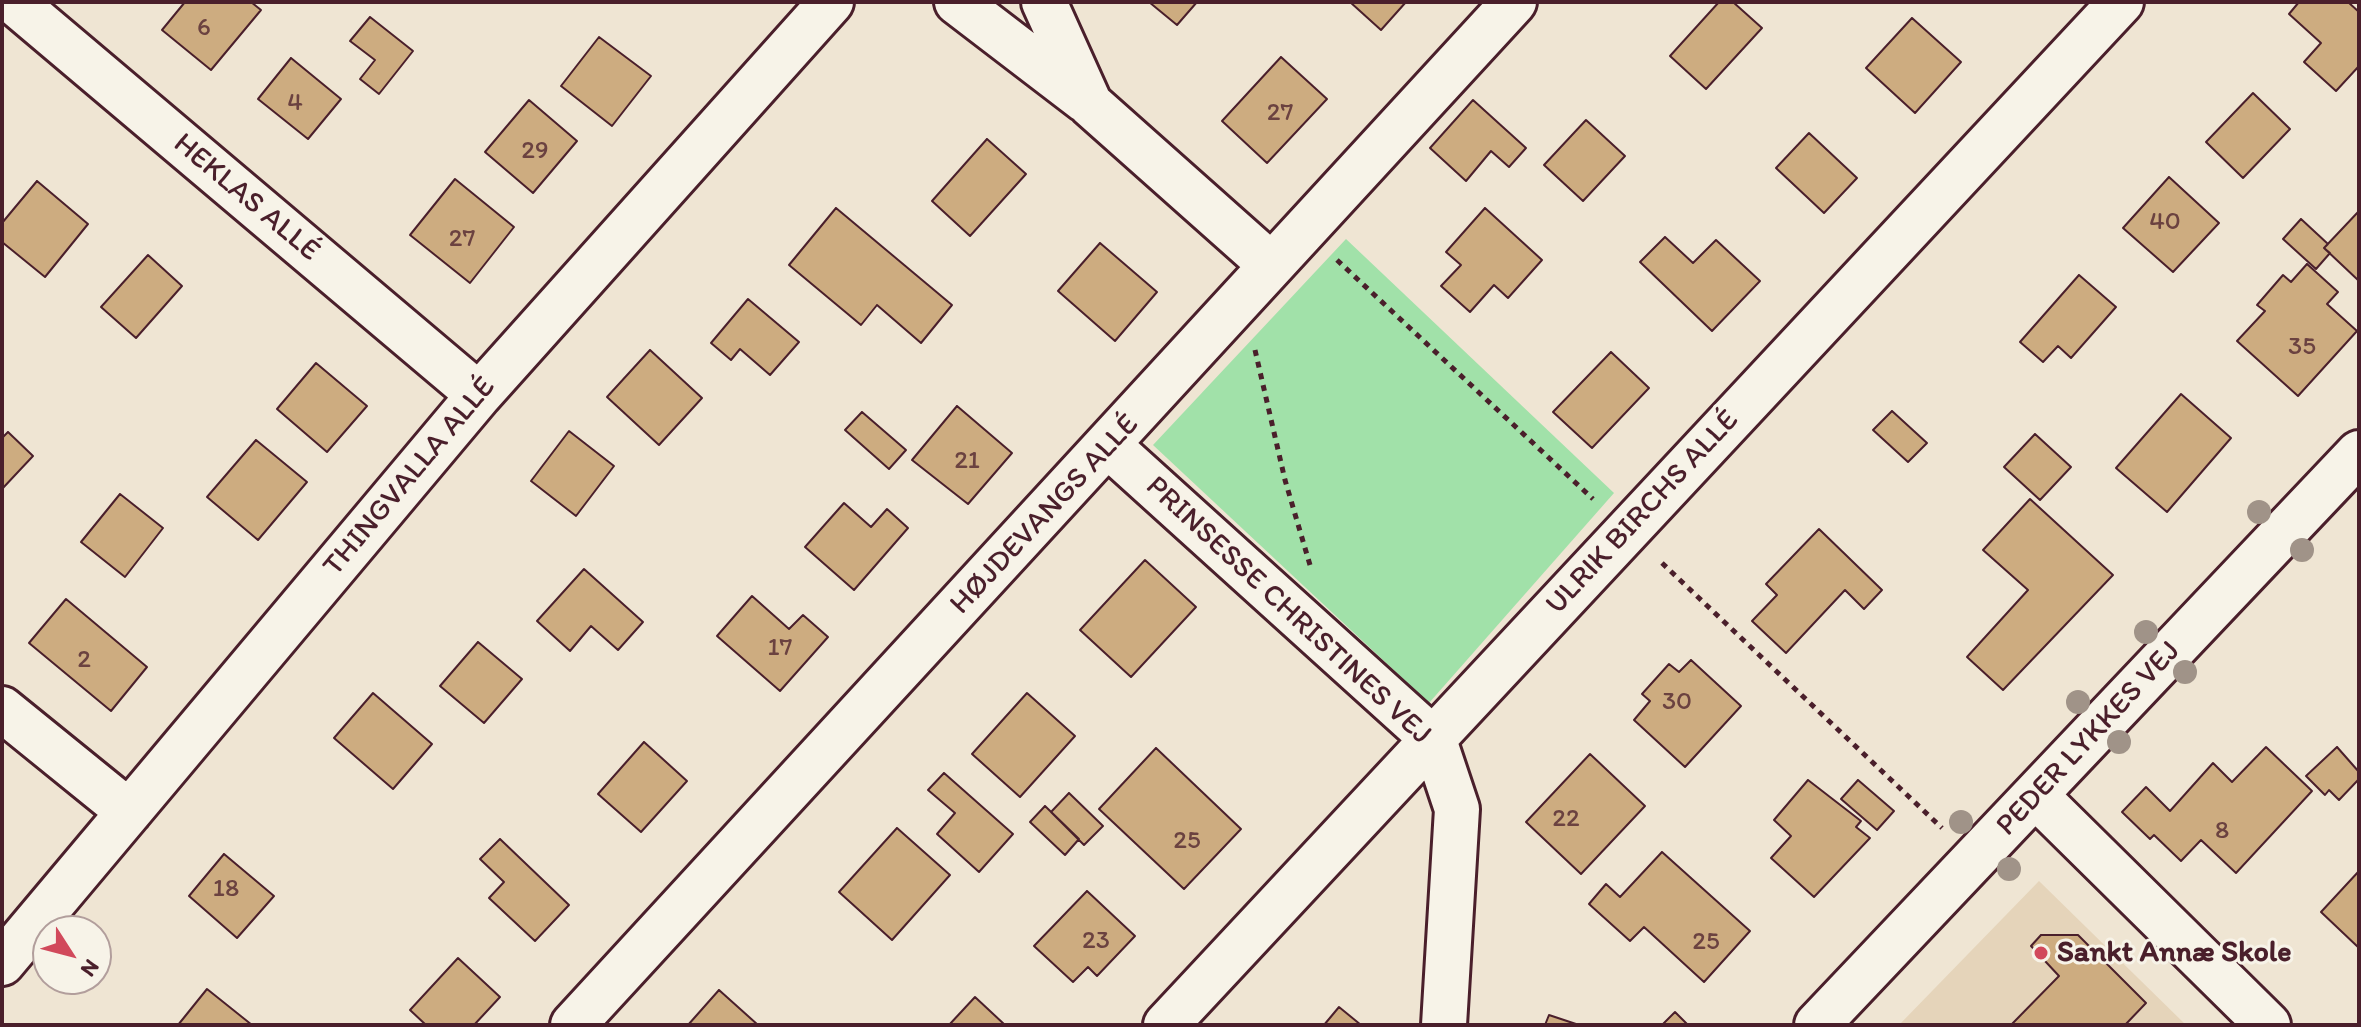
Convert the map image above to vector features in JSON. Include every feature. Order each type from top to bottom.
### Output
[{"type":"street","name":"HEKLAS ALLÉ","points":[[14,2],[479,395]]},
{"type":"street","name":"THINGVALLA ALLÉ","points":[[2,963],[479,395],[831,2]]},
{"type":"street","points":[[957,2],[1090,104],[1271,265]]},
{"type":"street","points":[[1044,2],[1090,104]]},
{"type":"street","name":"HØJDEVANGS ALLÉ","points":[[573,1025],[1109,446],[1514,2]]},
{"type":"street","name":"ULRIK BIRCHS ALLÉ","points":[[1166,1025],[2121,2]]},
{"type":"street","name":"PRINSESSE CHRISTINES VEJ","points":[[1109,446],[1434,740],[1457,809],[1444,1025]]},
{"type":"street","name":"PEDER LYKKES VEJ","points":[[1817,1025],[2359,453]]},
{"type":"street","points":[[2,709],[129,812]]},
{"type":"street","points":[[2035,795],[2268,1025]]},
{"type":"path","points":[[1243,296],[1285,480],[1309,557],[1320,637]]},
{"type":"shaded area","name":"Sankt Annæ Skole","points":[[2039,881],[2186,1025],[1899,1025]]},
{"type":"green space","points":[[1346,239],[1614,493],[1429,703],[1153,445]]},
{"type":"building","points":[[185,2],[251,2],[261,10],[211,70],[162,30]]},
{"type":"building","points":[[1149,2],[1197,2],[1177,25]]},
{"type":"building","points":[[1350,2],[1406,2],[1381,30]]},
{"type":"building","points":[[1719,2],[1733,2],[1762,28],[1706,89],[1670,56]]},
{"type":"building","points":[[2299,2],[2348,2],[2359,12],[2359,66],[2336,91],[2304,62],[2321,43],[2289,14]]},
{"type":"building","points":[[370,17],[413,51],[379,94],[360,79],[375,60],[350,41]]},
{"type":"building","points":[[1912,18],[1961,62],[1915,113],[1866,68]]},
{"type":"building","points":[[599,37],[651,76],[612,126],[561,86]]},
{"type":"building","points":[[1281,57],[1327,99],[1267,163],[1222,121]]},
{"type":"building","points":[[291,58],[341,99],[308,139],[258,99]]},
{"type":"building","points":[[2253,93],[2290,129],[2243,178],[2206,142]]},
{"type":"building","points":[[529,100],[577,141],[533,193],[485,152]]},
{"type":"building","points":[[1473,100],[1526,148],[1509,167],[1491,151],[1466,181],[1430,148]]},
{"type":"building","points":[[1586,120],[1625,156],[1583,201],[1544,165]]},
{"type":"building","points":[[1809,133],[1857,178],[1824,213],[1776,168]]},
{"type":"building","points":[[987,139],[1026,174],[970,236],[932,201]]},
{"type":"building","points":[[2169,177],[2219,223],[2173,272],[2123,228]]},
{"type":"building","points":[[455,179],[514,227],[470,283],[410,235]]},
{"type":"building","points":[[37,181],[88,224],[45,277],[2,242],[2,223]]},
{"type":"building","points":[[836,208],[952,305],[921,343],[877,305],[861,325],[789,265]]},
{"type":"building","points":[[1485,208],[1542,260],[1508,298],[1494,285],[1470,312],[1441,286],[1461,265],[1446,252]]},
{"type":"building","points":[[2359,211],[2359,281],[2324,248]]},
{"type":"building","points":[[2301,219],[2328,244],[2324,248],[2330,253],[2316,269],[2283,239]]},
{"type":"building","points":[[1665,237],[1693,263],[1716,240],[1760,281],[1712,331],[1640,262]]},
{"type":"building","points":[[1100,243],[1157,292],[1115,341],[1058,291]]},
{"type":"building","points":[[148,255],[182,286],[136,338],[101,307]]},
{"type":"building","points":[[2307,264],[2338,292],[2327,304],[2357,331],[2298,396],[2237,341],[2265,311],[2257,305],[2283,275],[2291,282]]},
{"type":"building","points":[[2079,275],[2116,307],[2071,358],[2058,346],[2043,362],[2020,342]]},
{"type":"building","points":[[748,299],[799,342],[770,375],[740,349],[731,360],[711,343]]},
{"type":"building","points":[[650,350],[702,398],[659,445],[607,397]]},
{"type":"building","points":[[1611,352],[1649,388],[1592,448],[1553,412]]},
{"type":"building","points":[[316,363],[367,406],[327,452],[277,409]]},
{"type":"building","points":[[2181,394],[2231,438],[2167,512],[2116,468]]},
{"type":"building","points":[[957,406],[1012,453],[968,504],[912,460]]},
{"type":"building","points":[[1892,411],[1927,443],[1908,462],[1873,430]]},
{"type":"building","points":[[862,412],[906,450],[889,469],[845,430]]},
{"type":"building","points":[[569,431],[614,466],[576,516],[531,481]]},
{"type":"building","points":[[8,432],[33,456],[2,489],[2,438]]},
{"type":"building","points":[[2035,434],[2071,467],[2040,500],[2004,467]]},
{"type":"building","points":[[256,440],[307,482],[258,540],[207,497]]},
{"type":"building","points":[[120,494],[163,528],[125,577],[81,542]]},
{"type":"building","points":[[2030,499],[2113,575],[2003,690],[1967,657],[2028,590],[1983,550]]},
{"type":"building","points":[[844,503],[871,527],[887,509],[908,528],[854,590],[805,547]]},
{"type":"building","points":[[1819,529],[1882,590],[1864,609],[1845,590],[1786,653],[1752,621],[1777,595],[1766,584]]},
{"type":"building","points":[[1145,560],[1196,607],[1131,677],[1080,630]]},
{"type":"building","points":[[584,569],[643,622],[618,650],[591,626],[570,651],[537,621]]},
{"type":"building","points":[[752,596],[789,629],[803,615],[828,637],[780,691],[717,636]]},
{"type":"building","points":[[66,599],[147,667],[111,711],[29,643]]},
{"type":"building","points":[[478,642],[522,679],[484,723],[440,686]]},
{"type":"building","points":[[1691,660],[1741,706],[1685,767],[1634,720],[1650,701],[1642,694],[1669,664],[1679,672]]},
{"type":"building","points":[[373,693],[432,744],[393,789],[334,738]]},
{"type":"building","points":[[1027,693],[1075,736],[1020,797],[972,754]]},
{"type":"building","points":[[644,742],[687,781],[641,832],[598,794]]},
{"type":"building","points":[[2266,747],[2312,791],[2236,873],[2201,840],[2181,861],[2154,835],[2150,839],[2122,812],[2146,787],[2170,811],[2213,763],[2232,782]]},
{"type":"building","points":[[2337,747],[2359,772],[2359,779],[2339,800],[2329,790],[2325,795],[2306,776]]},
{"type":"building","points":[[1156,748],[1241,829],[1184,889],[1099,809]]},
{"type":"building","points":[[1590,754],[1645,806],[1581,874],[1526,822]]},
{"type":"building","points":[[944,773],[1013,834],[979,872],[937,834],[955,813],[928,790]]},
{"type":"building","points":[[1808,780],[1861,821],[1856,827],[1870,838],[1814,897],[1771,858],[1791,836],[1774,820]]},
{"type":"building","points":[[1858,780],[1894,811],[1877,830],[1841,799]]},
{"type":"building","points":[[1069,793],[1103,826],[1084,845],[1051,812]]},
{"type":"building","points":[[1045,806],[1079,839],[1065,855],[1030,822]]},
{"type":"building","points":[[897,828],[950,875],[892,940],[839,892]]},
{"type":"building","points":[[500,839],[569,905],[535,941],[489,898],[504,882],[480,859]]},
{"type":"building","points":[[1662,852],[1750,931],[1704,982],[1644,927],[1630,941],[1589,904],[1606,884],[1620,897]]},
{"type":"building","points":[[224,854],[274,896],[237,938],[189,896]]},
{"type":"building","points":[[2359,871],[2359,948],[2321,912]]},
{"type":"building","points":[[1087,891],[1135,936],[1097,976],[1088,967],[1073,982],[1034,946]]},
{"type":"building","points":[[2041,935],[2078,935],[2146,1003],[2125,1025],[2011,1025],[2059,976],[2031,946]]},
{"type":"building","points":[[458,958],[500,997],[474,1025],[426,1025],[410,1010]]},
{"type":"building","points":[[207,989],[252,1025],[178,1025]]},
{"type":"building","points":[[719,990],[758,1025],[688,1025]]},
{"type":"building","points":[[975,997],[1005,1025],[949,1025]]},
{"type":"building","points":[[1339,1007],[1361,1025],[1324,1025]]},
{"type":"building","points":[[1675,1012],[1688,1025],[1662,1025]]},
{"type":"building","points":[[1549,1015],[1579,1025],[1545,1025]]},
{"type":"place","name":"Sankt Annæ Skole","points":[[2041,953]]}]
